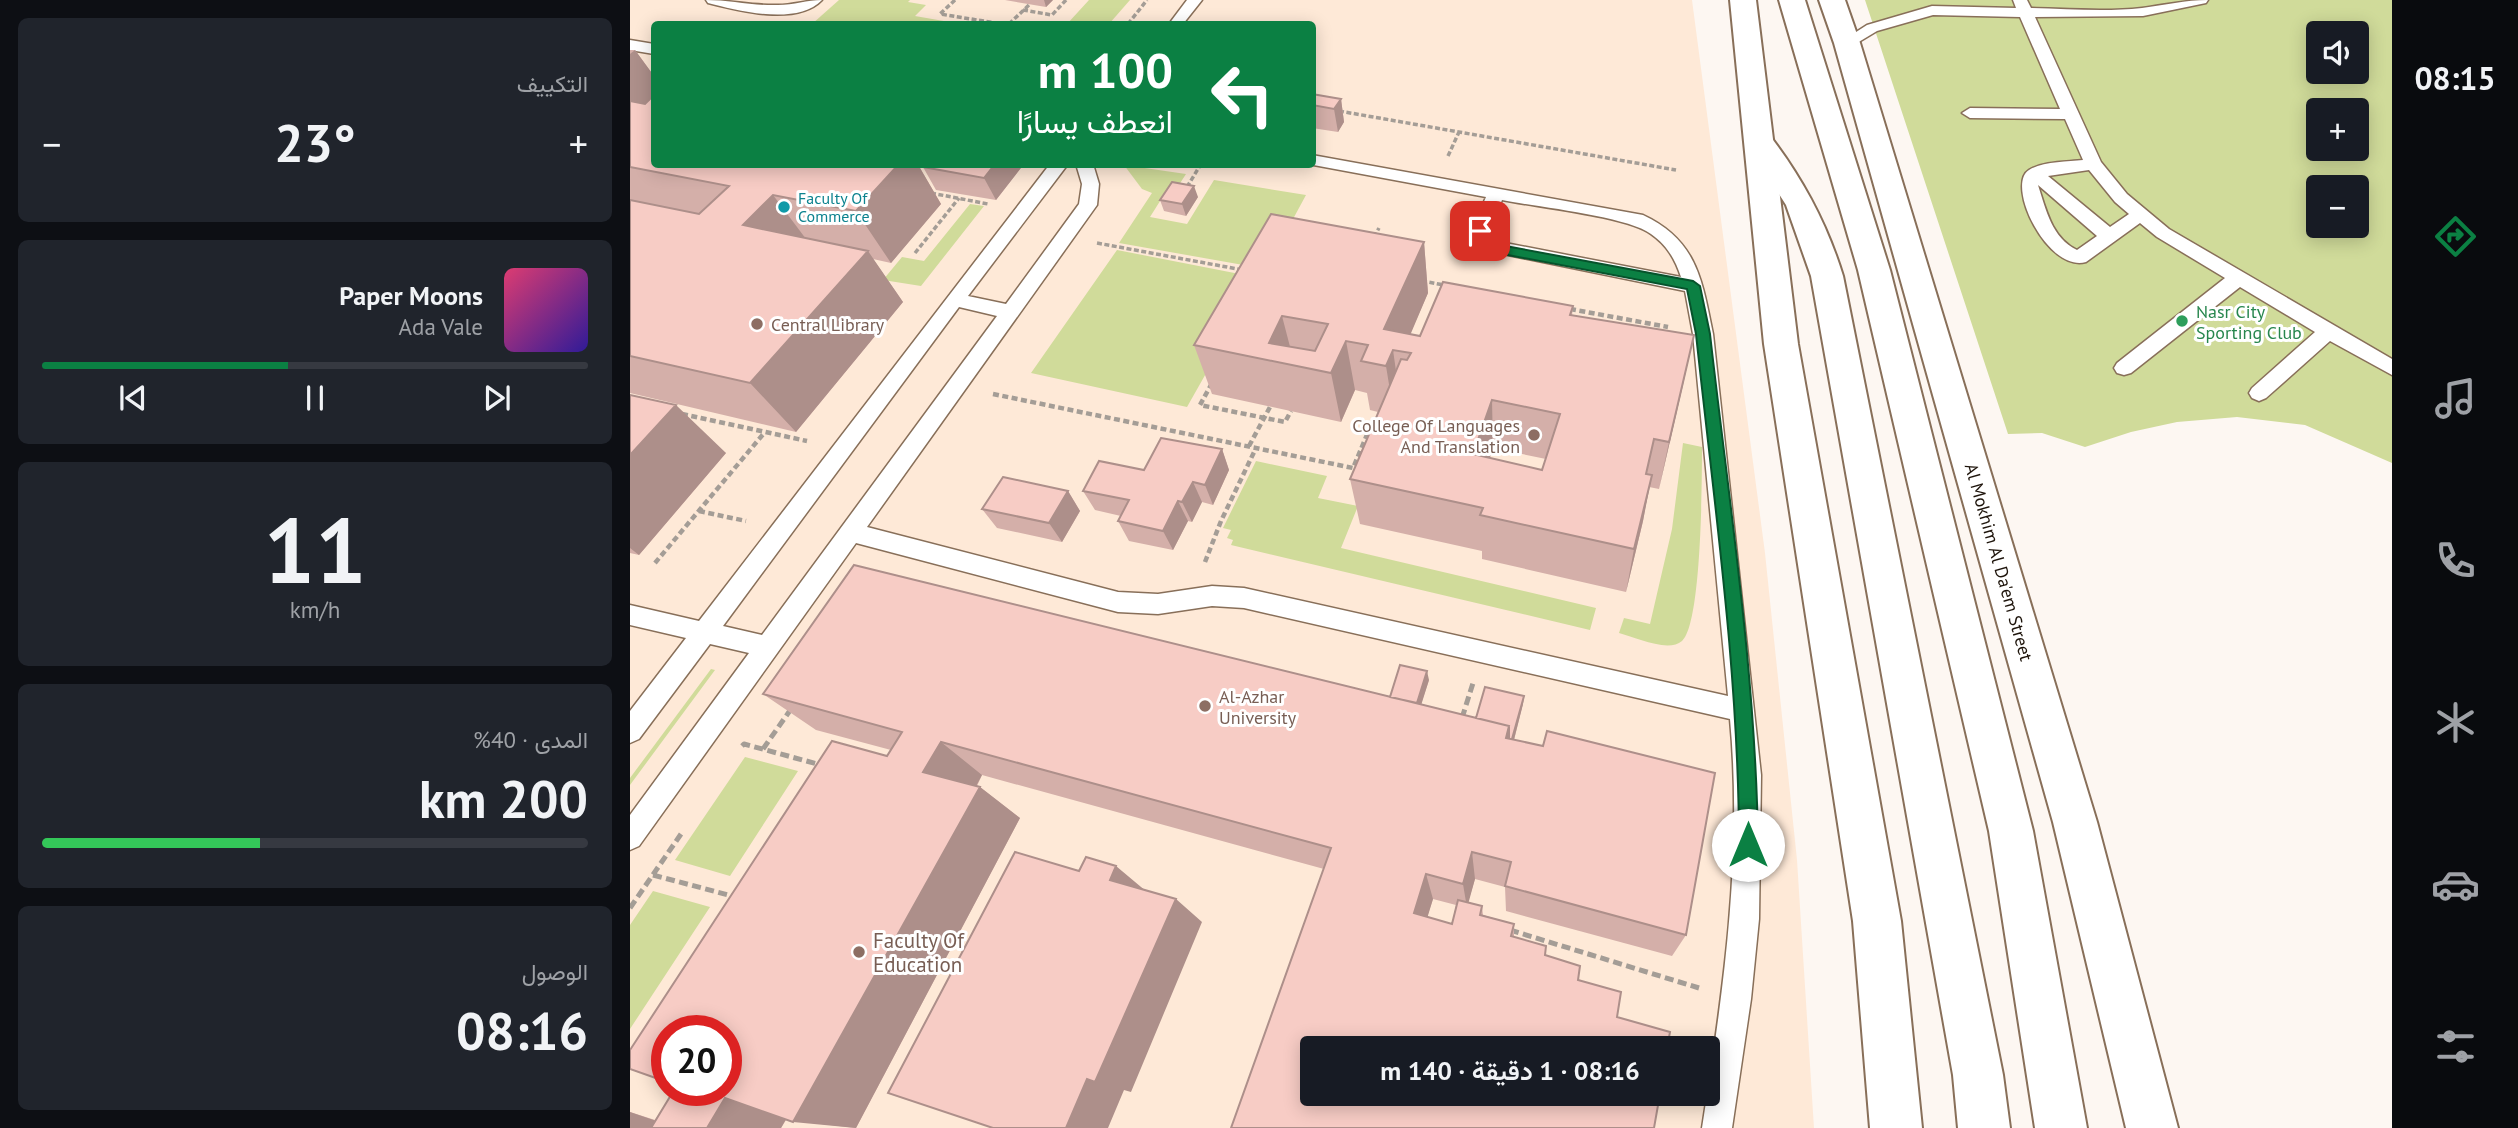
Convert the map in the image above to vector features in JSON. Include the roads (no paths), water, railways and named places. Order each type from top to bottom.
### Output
[{"type":"main road","points":[[1743,0],[1781,344],[1877,921],[1896,1128]]},
{"type":"main road","points":[[1792,0],[1874,270],[2008,818],[2061,1128]]},
{"type":"main road","name":"Al Mokhim Al Da'em Street","points":[[1832,0],[1847,43],[2075,822],[2152,1128]]},
{"type":"main road","points":[[1760,142],[1801,204],[1821,251],[1827,276],[1976,1062],[1984,1128]]},
{"type":"lane","points":[[713,0],[782,10],[797,8],[815,0]]},
{"type":"lane","points":[[1178,21],[1195,0]]},
{"type":"lane","points":[[1847,43],[1872,28],[1903,16],[1932,10],[2023,6],[2143,12],[2201,0]]},
{"type":"lane","points":[[2023,6],[2093,164],[2105,181],[2139,215],[2163,233],[2392,368]]},
{"type":"lane","points":[[630,45],[651,48]]},
{"type":"lane","points":[[1970,113],[2071,114]]},
{"type":"lane","points":[[1316,161],[1637,219],[1650,224],[1672,239],[1679,248],[1693,286],[1703,334],[1748,775],[1748,845],[1737,999],[1717,1128]]},
{"type":"lane","points":[[2093,164],[2043,171],[2035,174],[2029,186],[2055,248],[2066,255],[2079,258],[2139,215]]},
{"type":"lane","points":[[630,731],[781,528],[1057,168]]},
{"type":"lane","points":[[630,837],[1088,205],[1092,190],[1086,168]]},
{"type":"lane","points":[[2035,174],[2110,237]]},
{"type":"lane","points":[[1496,194],[1480,231],[1480,237],[1489,246],[1693,286]]},
{"type":"lane","points":[[2124,368],[2238,278]]},
{"type":"lane","points":[[956,300],[1012,312]]},
{"type":"lane","points":[[2259,393],[2329,331]]},
{"type":"lane","points":[[851,532],[1118,602],[1158,604],[1196,597],[1244,598],[1743,711]]},
{"type":"lane","points":[[630,615],[768,647]]},
{"type":"place","name":"Faculty Of Commerce","points":[[784,207]]},
{"type":"place","name":"Nasr City Sporting Club","points":[[2182,321]]},
{"type":"place","name":"Central Library","points":[[757,324]]},
{"type":"place","name":"College Of Languages And Translation","points":[[1534,435]]},
{"type":"place","name":"Al-Azhar University","points":[[1205,706]]},
{"type":"place","name":"Faculty Of Education","points":[[859,952]]}]
